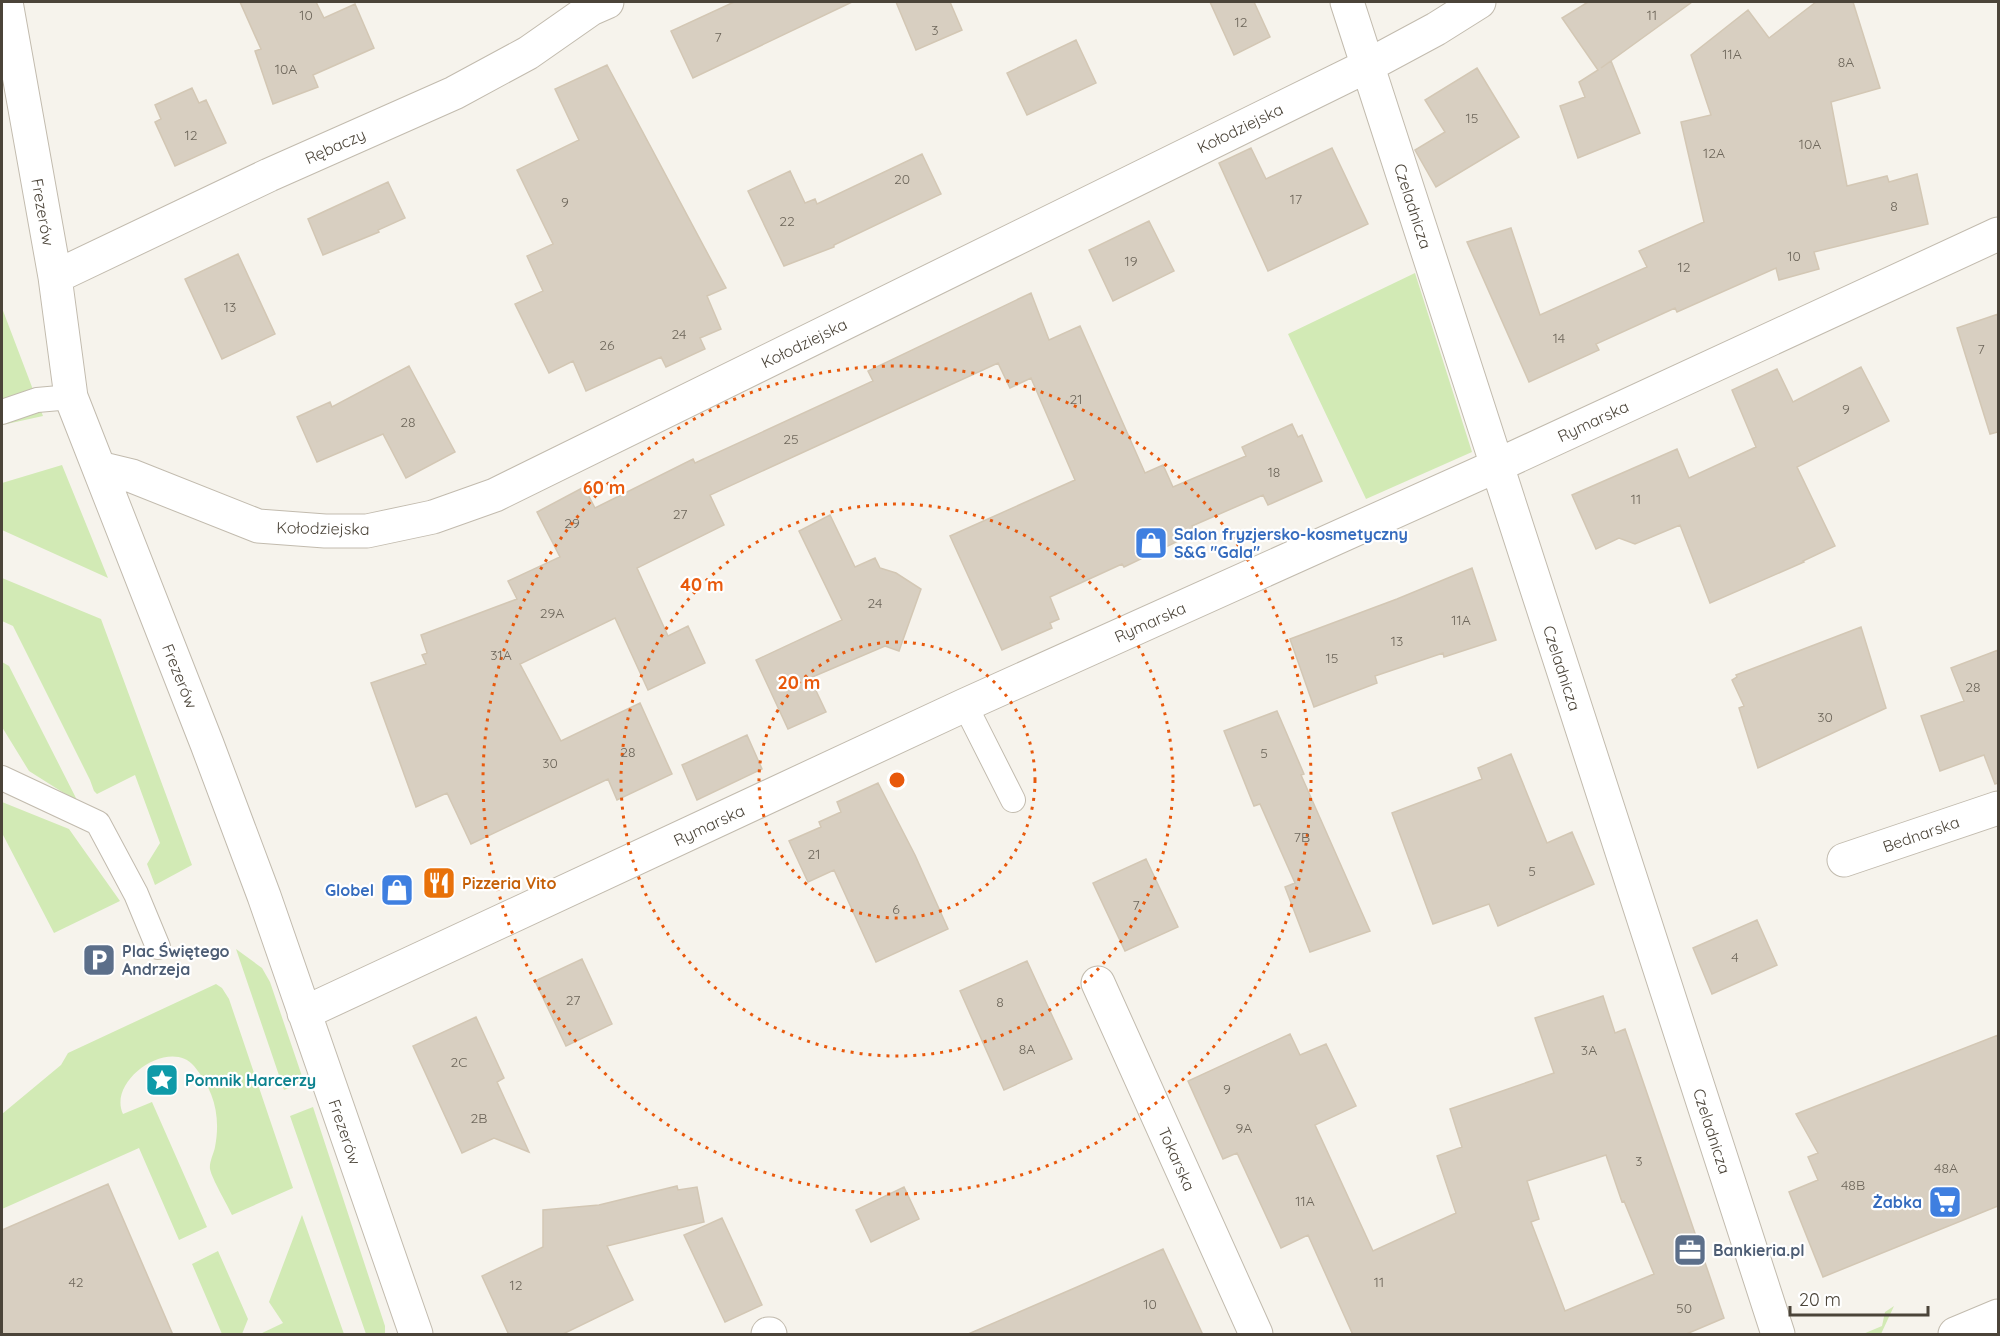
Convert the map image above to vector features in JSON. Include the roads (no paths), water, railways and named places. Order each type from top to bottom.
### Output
[{"type":"street","name":"Frezerów","points":[[6,2],[55,278],[71,397],[264,896],[416,1335]]},
{"type":"street","name":"Rębaczy","points":[[55,278],[269,175],[454,93],[528,53],[591,9],[607,2]]},
{"type":"street","name":"Czeladnicza","points":[[1347,2],[1778,1335]]},
{"type":"street","name":"Kołodziejska","points":[[99,468],[132,476],[258,526],[325,531],[368,531],[433,518],[495,495],[1369,65],[1436,29],[1479,2]]},
{"type":"street","name":"Rymarska","points":[[304,1013],[965,705],[1496,466],[1998,234]]},
{"type":"street","name":"Bednarska","points":[[1844,860],[1998,808]]},
{"type":"street","name":"Tokarska","points":[[1098,983],[1256,1335]]},
{"type":"street","points":[[1955,1335],[1998,1316]]},
{"type":"lane","points":[[2,412],[37,400],[71,397]]},
{"type":"lane","points":[[965,705],[1013,800]]},
{"type":"lane","points":[[2,778],[99,823],[136,894],[158,946]]},
{"type":"place","name":"Salon fryzjersko-kosmetyczny S&G \"Gala\"","points":[[1151,543]]},
{"type":"place","name":"Pizzeria Vito","points":[[439,883]]},
{"type":"place","name":"Globel","points":[[397,890]]},
{"type":"place","name":"Plac Świętego Andrzeja","points":[[99,960]]},
{"type":"place","name":"Pomnik Harcerzy","points":[[162,1080]]},
{"type":"place","name":"Żabka","points":[[1945,1202]]},
{"type":"place","name":"Bankieria.pl","points":[[1690,1250]]}]
